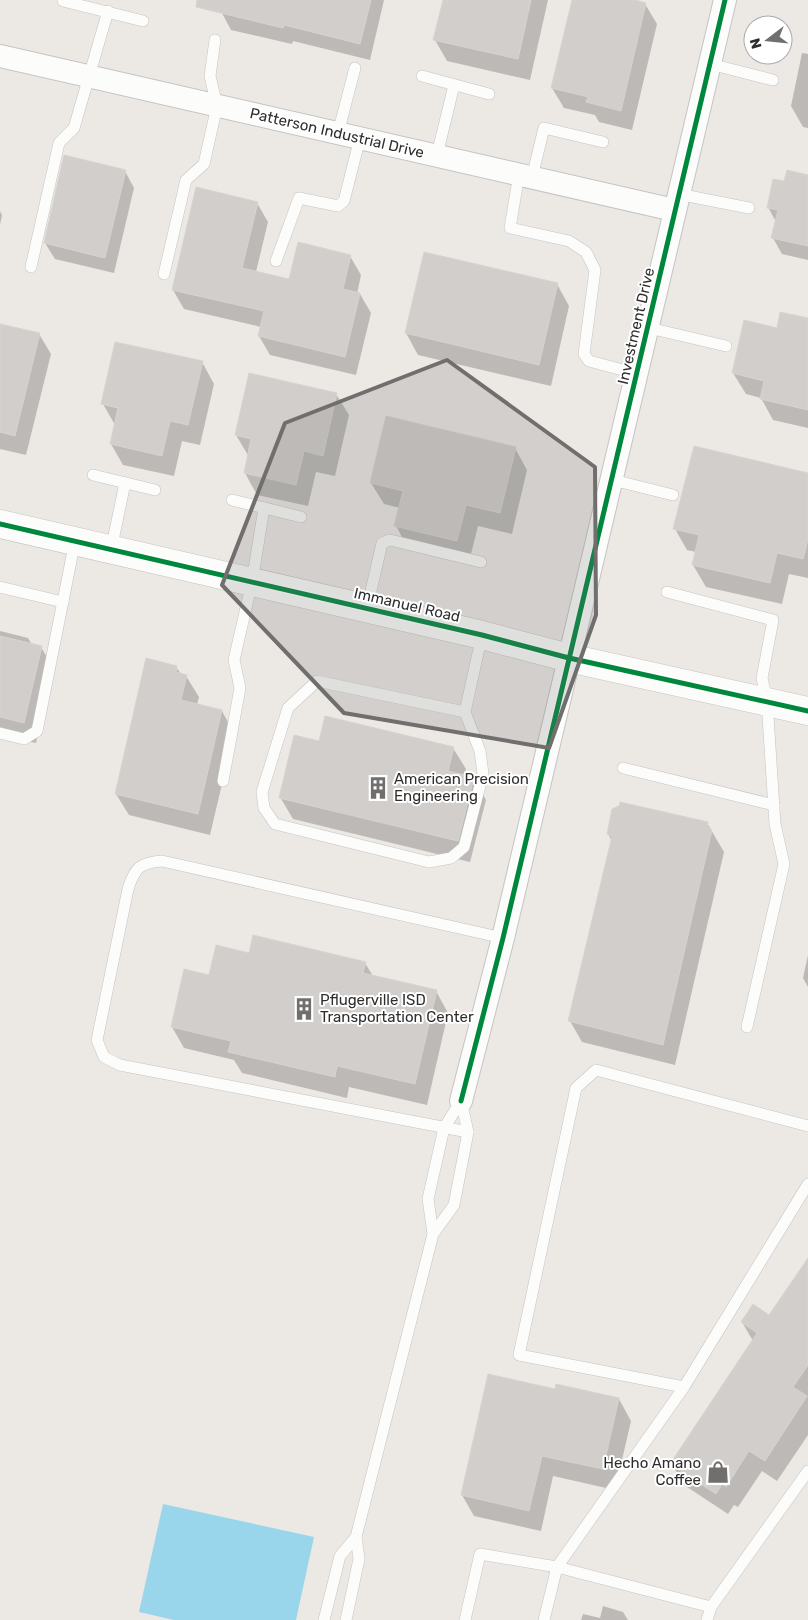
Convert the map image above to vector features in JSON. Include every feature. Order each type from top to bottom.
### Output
[{"type":"street","name":"Investment Drive","points":[[461,1101],[503,938],[613,480],[676,202],[725,0]]},
{"type":"street","name":"Patterson Industrial Drive","points":[[0,57],[525,175],[676,202]]},
{"type":"street","name":"Immanuel Road","points":[[0,524],[482,635],[569,658],[808,711]]},
{"type":"lane","points":[[62,1],[143,20]]},
{"type":"lane","points":[[31,267],[59,143],[74,128],[108,12]]},
{"type":"lane","points":[[164,274],[186,180],[204,164],[217,106],[210,76],[215,40]]},
{"type":"lane","points":[[710,64],[773,80]]},
{"type":"lane","points":[[338,134],[355,68]]},
{"type":"lane","points":[[422,76],[489,94]]},
{"type":"lane","points":[[437,155],[454,85]]},
{"type":"lane","points":[[603,142],[544,128],[525,175],[510,228],[569,241],[586,252],[595,270],[584,354],[589,361],[638,374]]},
{"type":"lane","points":[[276,261],[300,198],[338,206],[344,201],[360,138]]},
{"type":"lane","points":[[676,202],[749,208]]},
{"type":"lane","points":[[648,328],[726,346]]},
{"type":"lane","points":[[93,475],[155,490]]},
{"type":"lane","points":[[613,480],[673,495]]},
{"type":"lane","points":[[111,550],[125,483]]},
{"type":"lane","points":[[232,500],[301,517]]},
{"type":"lane","points":[[223,781],[240,688],[234,660],[252,582],[264,508]]},
{"type":"lane","points":[[367,608],[382,543],[390,540],[480,562]]},
{"type":"lane","points":[[0,733],[24,739],[37,731],[75,542]]},
{"type":"lane","points":[[0,587],[63,602]]},
{"type":"lane","points":[[667,592],[772,620],[762,678],[767,701],[775,824],[784,864],[747,1027]]},
{"type":"lane","points":[[465,712],[317,681],[288,708],[262,792],[264,808],[275,824],[428,862],[451,858],[464,847],[483,774],[480,751],[465,712],[482,635]]},
{"type":"lane","points":[[623,768],[774,804]]},
{"type":"lane","points":[[468,1132],[120,1065],[104,1057],[98,1040],[128,888],[133,873],[146,862],[162,862],[503,938]]},
{"type":"lane","points":[[684,1387],[519,1355],[576,1088],[596,1070],[808,1126]]},
{"type":"lane","points":[[346,1620],[359,1560],[356,1537],[432,1234],[428,1199],[444,1128],[461,1101]]},
{"type":"lane","points":[[432,1234],[454,1205],[468,1132],[461,1101]]},
{"type":"lane","points":[[544,1620],[557,1567],[684,1387],[808,1184]]},
{"type":"lane","points":[[708,1620],[711,1607],[808,1472]]},
{"type":"lane","points":[[324,1620],[340,1556],[356,1537]]},
{"type":"lane","points":[[465,1620],[480,1554],[557,1567],[711,1607]]},
{"type":"highlighted area","points":[[447,360],[595,467],[596,615],[549,748],[344,713],[222,585],[285,423]]},
{"type":"water","points":[[163,1504],[314,1537],[296,1620],[174,1620],[139,1612]]},
{"type":"building","points":[[197,0],[371,0],[360,44],[284,25],[283,28],[196,7]]},
{"type":"building","points":[[443,0],[531,0],[518,59],[433,40]]},
{"type":"building","points":[[572,0],[635,0],[646,3],[621,111],[586,102],[588,97],[551,88]]},
{"type":"building","points":[[64,155],[126,170],[105,258],[44,243]]},
{"type":"building","points":[[787,170],[808,175],[808,246],[771,238],[778,210],[767,208],[773,179],[784,181]]},
{"type":"building","points":[[196,187],[258,202],[242,268],[289,279],[298,242],[351,255],[343,289],[360,293],[345,357],[258,336],[264,311],[172,290]]},
{"type":"building","points":[[424,252],[558,283],[539,365],[405,333]]},
{"type":"building","points":[[780,312],[808,318],[808,410],[760,399],[764,381],[732,373],[744,320],[777,328]]},
{"type":"building","points":[[0,324],[40,333],[15,436],[0,432]]},
{"type":"building","points":[[115,342],[203,361],[188,425],[170,421],[162,456],[110,444],[118,408],[101,404]]},
{"type":"building","points":[[249,373],[337,393],[323,456],[304,451],[296,485],[244,473],[251,439],[235,435]]},
{"type":"building","points":[[386,416],[516,447],[500,513],[466,505],[457,541],[394,526],[403,491],[370,483]]},
{"type":"building","points":[[694,446],[808,473],[808,539],[803,559],[777,553],[770,583],[692,565],[699,535],[673,529]]},
{"type":"building","points":[[0,636],[42,646],[24,723],[0,717]]},
{"type":"building","points":[[146,658],[177,666],[176,672],[187,675],[181,700],[222,710],[198,814],[115,794]]},
{"type":"building","name":"American Precision Engineering","points":[[325,716],[454,747],[448,771],[474,777],[458,841],[279,798],[294,735],[319,741]]},
{"type":"building","points":[[620,802],[708,822],[707,827],[712,830],[663,1045],[568,1021],[612,836],[607,834],[612,809],[619,806]]},
{"type":"building","name":"Pflugerville ISD Transportation Center","points":[[253,935],[366,962],[363,973],[437,990],[415,1084],[337,1066],[335,1077],[228,1052],[231,1041],[171,1027],[184,969],[209,975],[216,945],[249,953]]},
{"type":"building","points":[[808,1258],[808,1365],[793,1387],[807,1396],[765,1461],[749,1451],[726,1487],[722,1484],[716,1494],[670,1464],[757,1333],[741,1322],[753,1304],[769,1315]]},
{"type":"building","points":[[488,1374],[555,1389],[556,1384],[619,1398],[603,1469],[542,1456],[529,1511],[461,1495]]},
{"type":"cycle path","points":[[461,1101],[503,938],[725,0]]},
{"type":"cycle path","points":[[0,524],[482,635],[569,658],[808,711]]},
{"type":"place","name":"American Precision Engineering","points":[[378,788]]},
{"type":"place","name":"Pflugerville ISD Transportation Center","points":[[304,1009]]},
{"type":"place","name":"Hecho Amano Coffee","points":[[718,1472]]}]
